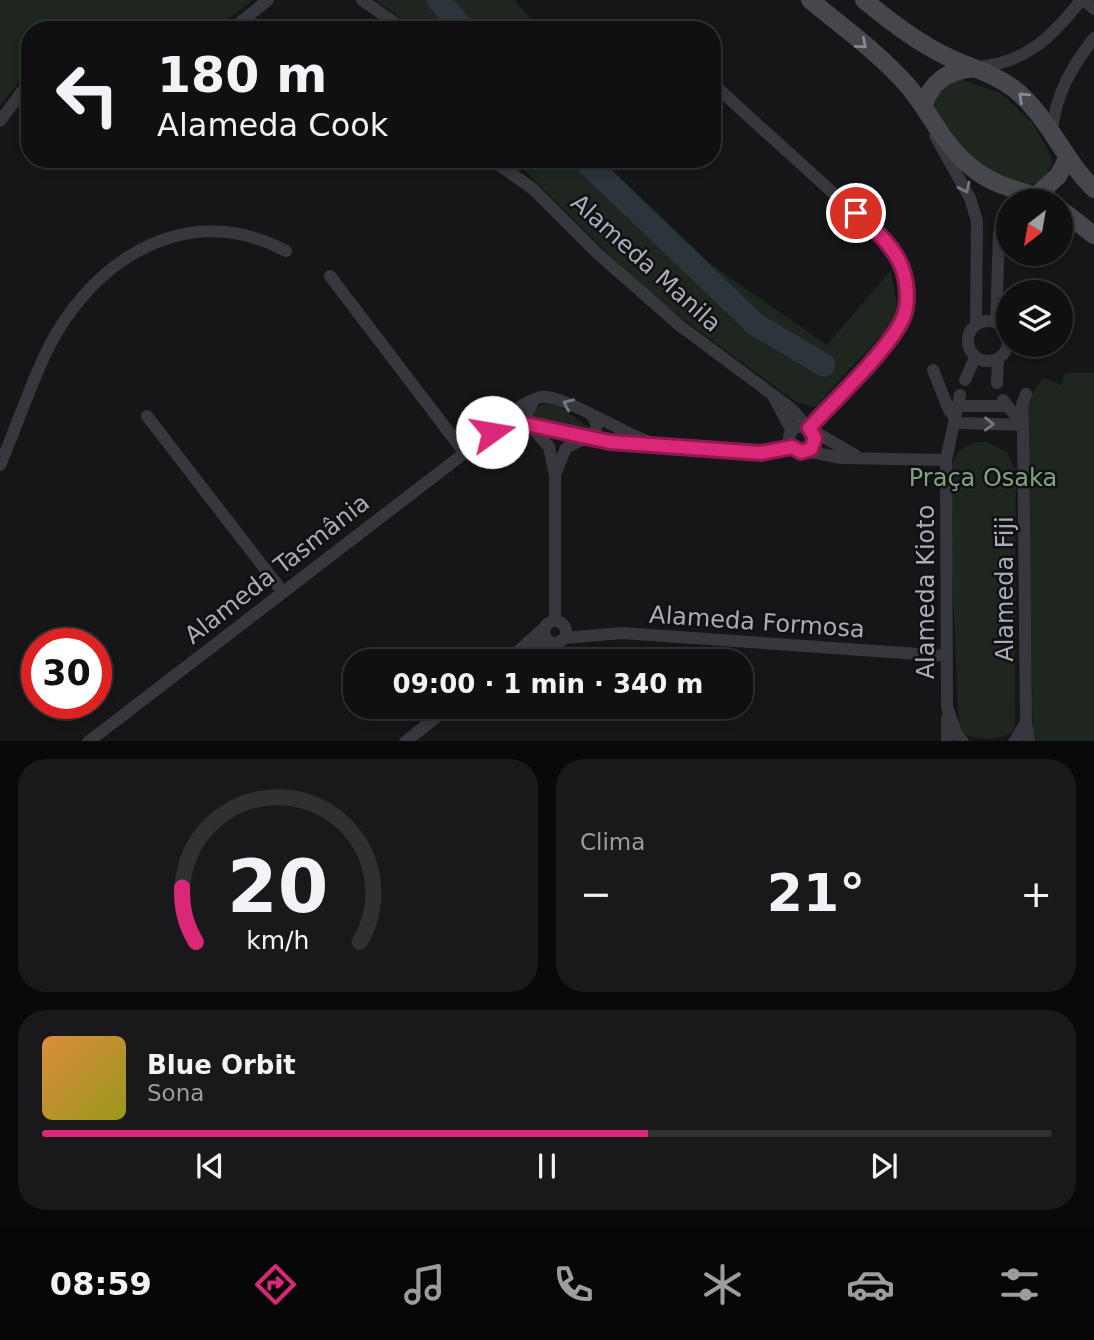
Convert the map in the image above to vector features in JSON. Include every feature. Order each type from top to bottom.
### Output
[{"type":"main road","points":[[810,0],[897,75],[924,106],[945,143],[960,159],[1009,189]]},
{"type":"main road","points":[[864,0],[926,46],[978,67],[1012,87],[1030,103],[1052,131],[1067,159],[1094,189]]},
{"type":"main road","points":[[924,106],[931,90],[943,76],[978,67]]},
{"type":"main road","points":[[1047,189],[1058,176],[1067,159]]},
{"type":"main road","points":[[1073,219],[1094,235]]},
{"type":"street","points":[[242,21],[268,0]]},
{"type":"street","points":[[362,0],[392,21]]},
{"type":"street","points":[[978,67],[1018,59],[1039,47],[1083,0],[1094,9]]},
{"type":"street","points":[[1052,131],[1059,93],[1069,71],[1094,38]]},
{"type":"street","points":[[721,91],[888,243],[905,278],[906,306],[895,331],[809,428],[791,438],[807,451],[825,457],[946,460]]},
{"type":"street","points":[[0,121],[21,93]]},
{"type":"street","points":[[924,106],[929,125],[970,198],[977,221],[976,324],[967,341],[975,358],[986,362],[998,359],[998,383]]},
{"type":"street","name":"Alameda Manila","points":[[504,168],[533,188],[597,253],[670,317],[792,410],[809,428]]},
{"type":"street","points":[[0,465],[62,323],[106,275],[136,252],[192,231],[220,230],[240,232],[286,251]]},
{"type":"street","points":[[330,276],[464,452]]},
{"type":"street","points":[[976,324],[996,323]]},
{"type":"street","points":[[965,380],[975,358]]},
{"type":"street","points":[[933,370],[956,421],[1023,425]]},
{"type":"street","name":"Alameda Fiji","points":[[1026,394],[1022,405],[1026,722],[1029,741]]},
{"type":"street","name":"Alameda Manila","points":[[774,398],[791,438]]},
{"type":"street","points":[[534,399],[524,416],[526,424],[549,447],[555,475],[555,631]]},
{"type":"street","name":"Alameda Tasmânia","points":[[88,741],[492,432],[517,408],[534,399],[558,399],[652,443]]},
{"type":"street","name":"Alameda Kioto","points":[[947,741],[946,460],[956,421],[958,400],[1005,403],[1023,425]]},
{"type":"street","points":[[147,416],[282,591]]},
{"type":"street","points":[[555,475],[566,447],[596,430],[593,417]]},
{"type":"street","name":"Alameda Tasmânia","points":[[492,432],[526,424],[587,437],[743,452],[779,452],[791,438]]},
{"type":"street","points":[[807,451],[815,442],[809,428]]},
{"type":"street","points":[[809,428],[862,458]]},
{"type":"street","points":[[527,649],[555,631]]},
{"type":"street","points":[[532,649],[555,631]]},
{"type":"street","name":"Alameda Formosa","points":[[555,631],[622,633],[947,656]]},
{"type":"street","name":"Alameda Kioto","points":[[947,707],[956,733],[963,741]]},
{"type":"street","points":[[404,741],[433,719]]},
{"type":"street","points":[[1014,741],[1026,722]]},
{"type":"green space","points":[[0,0],[253,0],[226,21],[21,21],[21,79],[0,106]]},
{"type":"green space","points":[[376,0],[514,0],[534,21],[404,21]]},
{"type":"green space","points":[[957,78],[1000,93],[1033,123],[1051,156],[1052,165],[1042,182],[1019,184],[996,176],[974,161],[954,141],[934,108],[939,88]]},
{"type":"green space","points":[[522,168],[610,168],[713,266],[827,345],[891,270],[899,316],[815,407],[796,402],[649,294]]},
{"type":"green space","points":[[1065,373],[1094,373],[1094,741],[1033,741],[1027,408],[1030,397],[1043,378],[1061,385]]},
{"type":"green space","points":[[543,404],[557,405],[590,428],[576,428],[531,418],[530,412]]},
{"type":"green space","name":"Praça Osaka","points":[[986,442],[1006,451],[1016,471],[1015,727],[1005,735],[989,739],[972,737],[959,730],[948,475],[953,461],[965,446]]},
{"type":"waterway","points":[[438,0],[457,21]]},
{"type":"waterway","points":[[592,168],[755,324],[824,365]]},
{"type":"route","points":[[492,432],[526,424],[610,442],[761,453],[779,452],[792,447],[801,452],[811,449],[815,438],[809,428],[884,345],[903,318],[906,306],[905,278],[899,259],[888,243],[856,213]]}]
